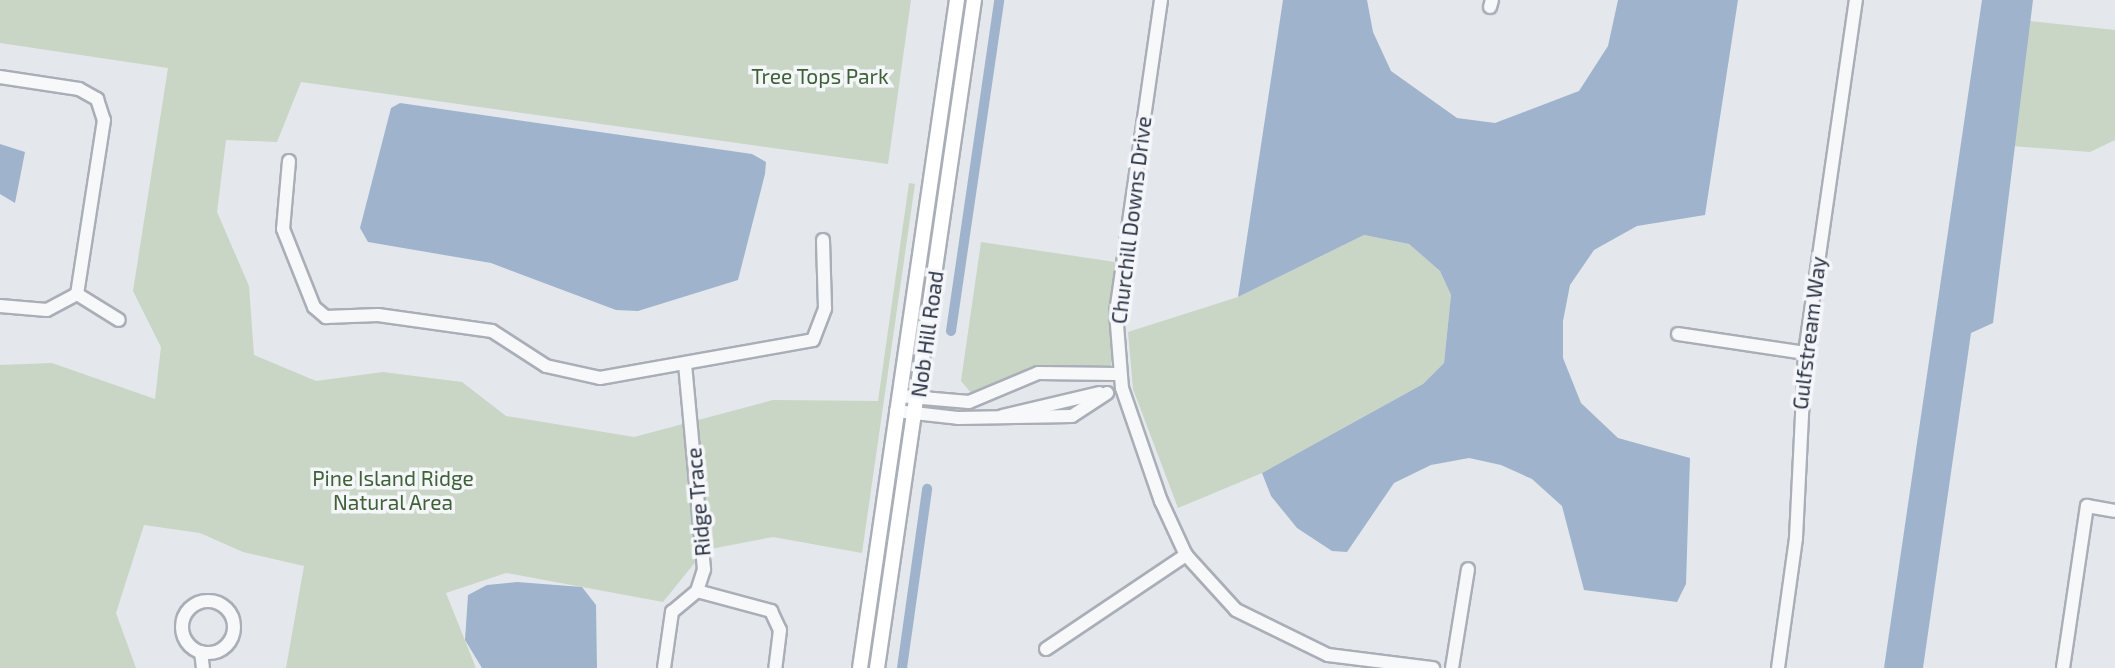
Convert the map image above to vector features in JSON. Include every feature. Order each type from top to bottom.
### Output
[{"type":"main road","name":"Nob Hill Road","points":[[860,668],[957,0]]},
{"type":"main road","name":"Nob Hill Road","points":[[877,668],[974,0]]},
{"type":"street","name":"Churchill Downs Drive","points":[[1161,0],[1116,312],[1118,373],[1186,555]]},
{"type":"street","name":"Gulfstream Way","points":[[1778,668],[1796,538],[1805,353],[1856,0]]},
{"type":"street","points":[[0,77],[79,89],[97,99],[104,121],[77,294]]},
{"type":"street","points":[[289,161],[283,229],[314,307],[326,317],[378,315],[492,331],[546,366],[600,378],[685,365],[813,340],[825,307],[822,240]]},
{"type":"street","points":[[0,306],[47,310],[77,294]]},
{"type":"street","points":[[77,294],[118,320]]},
{"type":"street","points":[[1678,334],[1805,353]]},
{"type":"street","name":"Ridge Trace","points":[[685,365],[705,550],[697,591]]},
{"type":"street","points":[[916,406],[969,402],[1038,373],[1118,373]]},
{"type":"street","points":[[1073,374],[1090,400]]},
{"type":"street","points":[[897,403],[1002,416],[1072,416],[1090,400],[1122,388]]},
{"type":"street","points":[[2063,668],[2087,506],[2115,511]]},
{"type":"street","points":[[1046,649],[1186,555],[1236,610],[1282,638],[1328,655],[1433,668]]},
{"type":"street","points":[[1452,668],[1468,569]]},
{"type":"street","points":[[663,668],[673,612],[697,591],[771,611],[780,630],[775,668]]},
{"type":"street","points":[[201,652],[220,650],[232,637],[233,619],[214,602],[191,607],[183,621],[184,637],[201,652],[203,668]]},
{"type":"green space","name":"Pine Island Ridge Natural Area","points":[[0,0],[911,0],[888,164],[301,82],[277,142],[226,140],[217,212],[249,286],[254,355],[316,381],[383,372],[462,382],[506,416],[634,437],[773,400],[878,401],[909,183],[915,184],[862,553],[773,537],[705,550],[663,602],[506,573],[446,593],[476,668],[286,668],[304,566],[243,552],[200,533],[144,525],[116,613],[136,668],[0,668],[0,365],[52,363],[155,399],[161,347],[133,291],[168,68],[0,43]]},
{"type":"green space","points":[[2030,21],[2115,30],[2115,140],[2090,152],[2012,146]]},
{"type":"green space","points":[[1364,235],[1409,244],[1440,271],[1451,295],[1444,363],[1423,384],[1262,473],[1178,508],[1133,389],[1128,332],[1238,297]]},
{"type":"green space","points":[[981,242],[1115,262],[1111,366],[1089,372],[1030,369],[973,395],[961,381]]},
{"type":"water","points":[[1283,0],[1367,0],[1373,32],[1391,71],[1457,118],[1495,123],[1579,91],[1608,46],[1618,0],[1738,0],[1705,215],[1637,226],[1594,250],[1570,285],[1563,321],[1563,358],[1581,403],[1618,438],[1690,458],[1686,584],[1677,602],[1584,590],[1562,506],[1532,479],[1501,465],[1469,458],[1431,465],[1394,483],[1347,552],[1332,551],[1297,528],[1271,496],[1262,473],[1423,384],[1444,363],[1451,295],[1440,271],[1409,244],[1364,235],[1238,297]]},
{"type":"water","points":[[1982,0],[2033,0],[1993,323],[1971,333],[1923,668],[1884,668]]},
{"type":"water","points":[[400,103],[752,154],[766,162],[765,174],[738,280],[638,311],[616,310],[491,263],[368,242],[360,228],[391,108]]},
{"type":"water","points":[[0,144],[25,152],[15,203],[0,194]]},
{"type":"water","points":[[517,582],[582,587],[596,605],[597,668],[482,668],[465,640],[468,595],[487,585]]},
{"type":"waterway","points":[[951,331],[999,0]]},
{"type":"waterway","points":[[902,668],[927,489]]},
{"type":"park label","name":"Tree Tops Park","points":[[820,76]]}]
